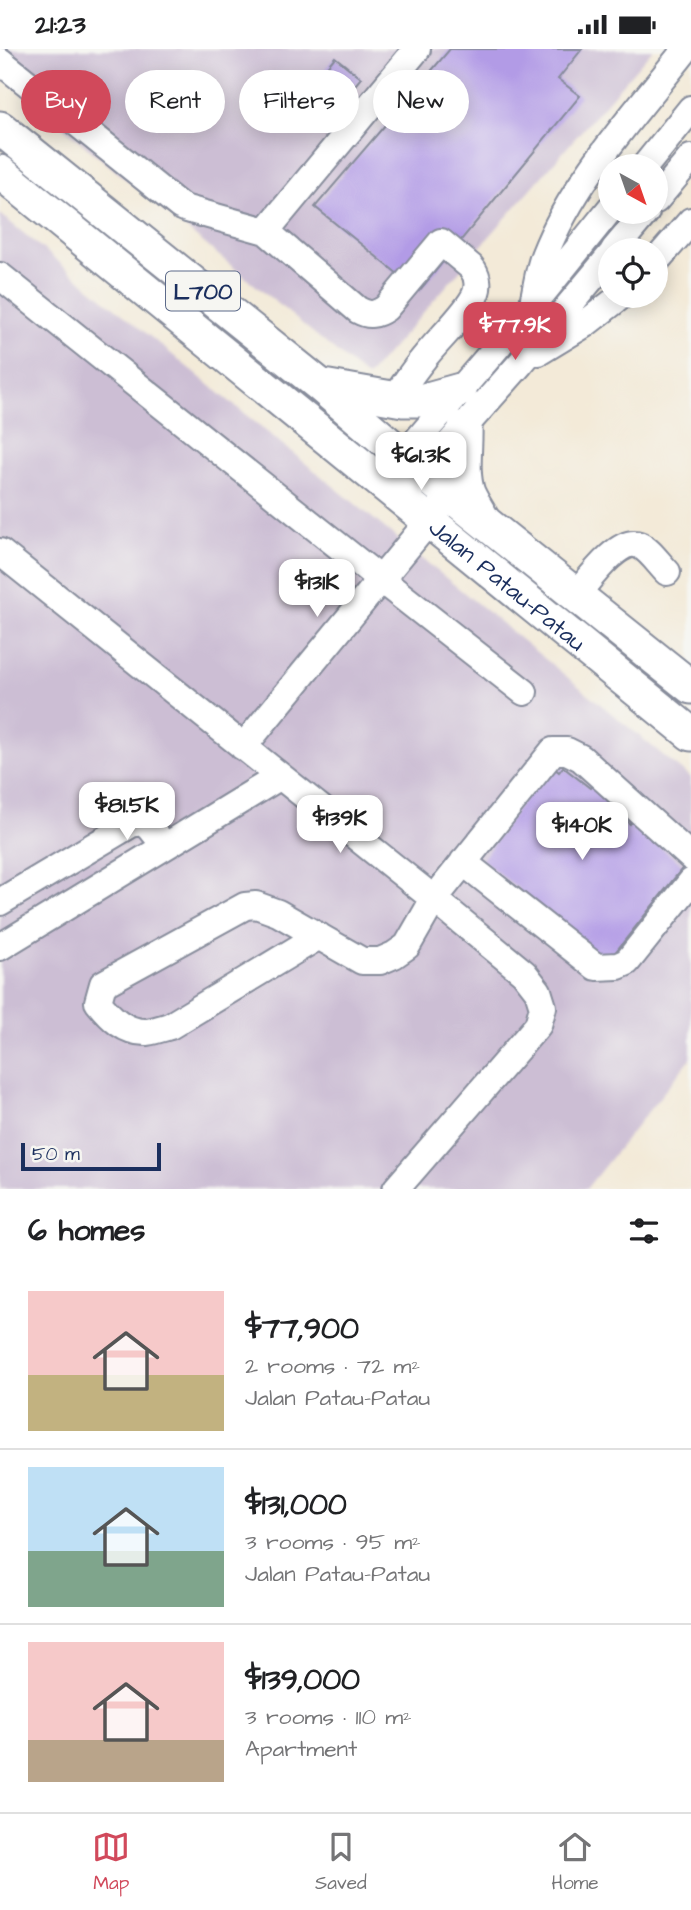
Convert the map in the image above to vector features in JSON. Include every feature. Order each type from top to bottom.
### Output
[{"type":"main road","name":"Jalan Patau-Patau","points":[[0,128],[691,687]]},
{"type":"main road","name":"Jalan Patau-Patau","points":[[0,172],[691,734]]},
{"type":"main road","points":[[0,198],[110,261]]},
{"type":"main road","points":[[321,386],[394,399],[424,400],[460,390]]},
{"type":"main road","points":[[465,426],[464,457],[468,492],[482,519]]},
{"type":"street","points":[[266,231],[416,49]]},
{"type":"street","points":[[532,306],[543,258],[581,183],[686,49]]},
{"type":"street","points":[[3,58],[180,206],[266,231],[358,310],[372,315],[380,313],[441,242],[475,271],[476,291],[470,303],[394,399]]},
{"type":"street","points":[[655,154],[691,109]]},
{"type":"street","points":[[668,186],[691,158]]},
{"type":"street","points":[[390,491],[414,464],[460,390],[598,224]]},
{"type":"street","points":[[624,238],[636,224]]},
{"type":"street","points":[[668,248],[690,225]]},
{"type":"street","points":[[414,464],[465,426],[598,271]]},
{"type":"street","points":[[0,276],[524,692]]},
{"type":"street","points":[[520,364],[605,308]]},
{"type":"street","points":[[243,747],[451,495]]},
{"type":"street","points":[[576,594],[614,552],[633,544],[641,545],[667,572]]},
{"type":"street","points":[[0,552],[434,899],[524,973],[538,991],[543,1007],[538,1025],[396,1189]]},
{"type":"street","points":[[319,936],[170,1026],[146,1032],[123,1027],[98,1002],[103,984],[244,907],[256,905],[267,908],[319,936],[362,961],[380,961],[394,955],[407,946],[434,899],[553,751],[567,751],[581,758],[691,857]]},
{"type":"street","points":[[0,947],[279,777]]},
{"type":"street","points":[[0,902],[131,824],[141,822],[149,826],[165,846]]},
{"type":"street","points":[[463,862],[596,967],[618,966],[627,962],[691,882]]},
{"type":"shaded area","points":[[0,49],[653,49],[367,377],[69,133],[111,133],[111,70],[21,70],[21,93],[0,76]]},
{"type":"shaded area","points":[[0,214],[691,778],[691,1058],[586,1189],[0,1189]]},
{"type":"building","points":[[450,49],[582,49],[558,79],[580,96],[419,291],[315,207],[378,133],[469,133],[469,70],[432,70]]},
{"type":"building","points":[[335,57],[351,70],[324,70]]},
{"type":"building","points":[[549,764],[559,772],[563,767],[590,788],[596,780],[617,796],[608,806],[630,824],[637,815],[658,831],[651,840],[684,866],[605,965],[515,894],[519,889],[482,860]]}]
